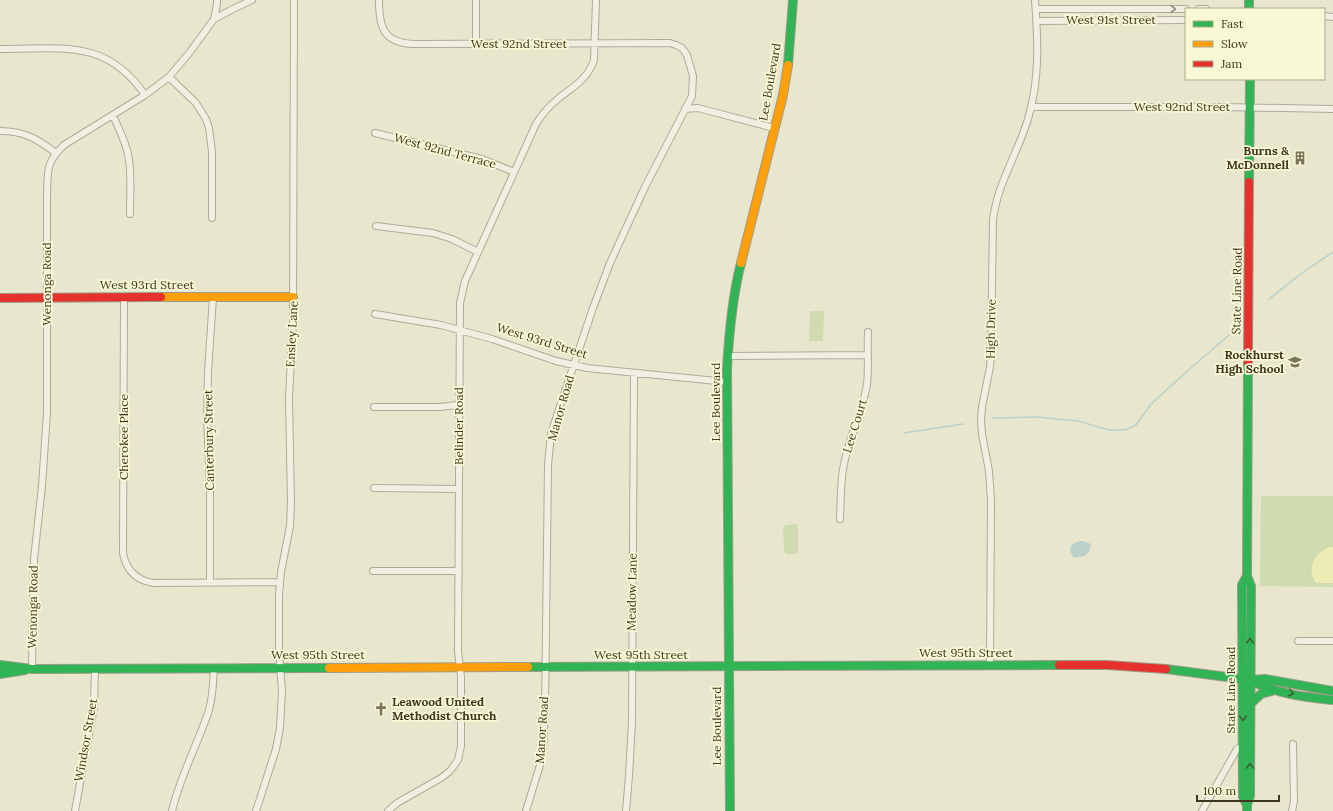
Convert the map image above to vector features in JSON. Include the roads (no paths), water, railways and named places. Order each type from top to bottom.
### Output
[{"type":"main road","name":"Lee Boulevard","points":[[730,811],[727,356],[731,309],[735,287],[786,79],[794,0]]},
{"type":"main road","name":"State Line Road","points":[[1247,745],[1242,585],[1246,576],[1250,80]]},
{"type":"main road","name":"West 93rd Street","points":[[0,298],[293,297]]},
{"type":"main road","name":"West 95th Street","points":[[0,665],[32,668],[990,665],[1134,666],[1177,670],[1246,680]]},
{"type":"main road","name":"West 95th Street","points":[[0,674],[10,674],[32,668]]},
{"type":"main road","points":[[1246,680],[1265,679],[1333,691]]},
{"type":"main road","name":"State Line Road","points":[[1246,680],[1250,704],[1243,797],[1247,808]]},
{"type":"main road","points":[[1246,680],[1260,686],[1306,697],[1333,700]]},
{"type":"main road","points":[[1250,704],[1261,693],[1277,690]]},
{"type":"street","points":[[214,20],[217,4],[216,0]]},
{"type":"street","name":"Wenonga Road","points":[[32,668],[34,559],[46,433],[49,164],[56,153],[64,145],[146,95],[169,77],[214,20],[252,0]]},
{"type":"street","name":"Ensley Lane","points":[[256,811],[276,749],[280,728],[282,692],[280,667],[280,582],[290,526],[292,503],[289,398],[293,332],[294,0]]},
{"type":"street","name":"West 92nd Street","points":[[379,0],[380,23],[383,30],[392,40],[406,44],[670,43],[682,48],[686,54]]},
{"type":"street","points":[[476,0],[476,44]]},
{"type":"street","name":"Belinder Road","points":[[388,811],[397,803],[441,778],[450,771],[458,760],[461,746],[460,667],[458,651],[460,303],[462,291],[530,136],[543,114],[558,99],[584,79],[594,60],[596,0]]},
{"type":"street","name":"High Drive","points":[[990,665],[991,494],[988,461],[982,434],[982,407],[990,367],[991,353],[993,220],[996,201],[1006,172],[1028,120],[1035,91],[1037,68],[1035,0]]},
{"type":"street","name":"West 91st Street","points":[[1036,9],[1185,9]]},
{"type":"street","name":"West 91st Street","points":[[1036,21],[1185,20]]},
{"type":"street","points":[[0,49],[76,49],[94,53],[113,62],[125,70],[146,95]]},
{"type":"street","name":"Manor Road","points":[[526,811],[540,765],[543,748],[549,448],[558,412],[593,308],[625,230],[645,187],[692,96],[692,76],[686,54]]},
{"type":"street","points":[[169,77],[196,103],[206,119],[209,128],[212,152],[212,218]]},
{"type":"street","points":[[692,96],[698,108]]},
{"type":"street","name":"West 92nd Street","points":[[1031,107],[1333,109]]},
{"type":"street","points":[[686,109],[698,108],[774,128]]},
{"type":"street","points":[[113,116],[123,139],[127,153],[129,166],[130,214]]},
{"type":"street","points":[[0,131],[14,131],[29,135],[56,153]]},
{"type":"street","name":"West 92nd Terrace","points":[[375,133],[482,159],[514,172]]},
{"type":"street","points":[[376,226],[433,233],[452,239],[478,252]]},
{"type":"street","name":"Canterbury Street","points":[[210,583],[210,489],[207,410],[213,297]]},
{"type":"street","name":"Cherokee Place","points":[[124,298],[123,553],[125,561],[132,574],[146,582],[210,583]]},
{"type":"street","name":"West 93rd Street","points":[[375,314],[460,330],[492,339],[556,361],[588,368],[727,382]]},
{"type":"street","name":"Lee Court","points":[[840,519],[844,464],[849,444],[862,407],[867,384],[868,332]]},
{"type":"street","points":[[727,356],[868,355]]},
{"type":"street","name":"Meadow Lane","points":[[626,811],[630,759],[634,373]]},
{"type":"street","points":[[374,407],[439,407],[459,405]]},
{"type":"street","points":[[374,488],[459,489]]},
{"type":"street","points":[[373,571],[459,571]]},
{"type":"street","points":[[210,583],[280,582]]},
{"type":"street","points":[[1298,641],[1333,641]]},
{"type":"street","name":"Windsor Street","points":[[74,811],[94,707],[94,668]]},
{"type":"street","points":[[172,811],[183,776],[209,710],[212,698],[214,668]]},
{"type":"street","points":[[1292,811],[1294,801],[1293,744]]},
{"type":"street","points":[[1202,811],[1237,749],[1247,745]]},
{"type":"water","points":[[1083,541],[1091,544],[1090,550],[1085,556],[1074,558],[1070,551],[1071,546],[1076,542]]},
{"type":"waterway","points":[[1269,299],[1302,273],[1333,252]]},
{"type":"waterway","points":[[993,418],[1037,417],[1078,421],[1109,430],[1125,430],[1136,425],[1151,404],[1229,335]]},
{"type":"waterway","points":[[904,433],[963,424]]},
{"type":"place","name":"Burns & McDonnell","points":[[1300,158]]},
{"type":"place","name":"Rockhurst High School","points":[[1295,362]]},
{"type":"place","name":"Leawood United Methodist Church","points":[[381,709]]}]
